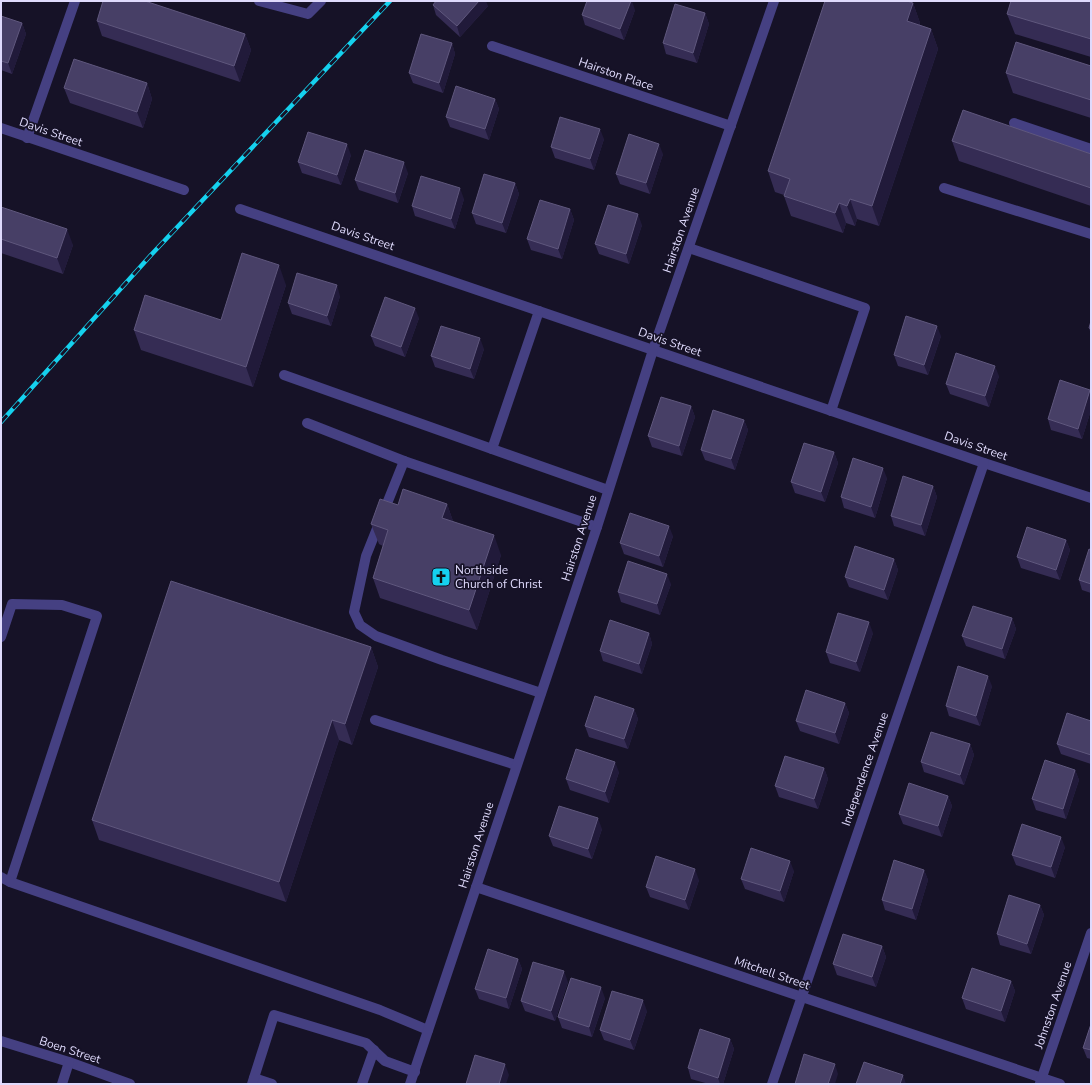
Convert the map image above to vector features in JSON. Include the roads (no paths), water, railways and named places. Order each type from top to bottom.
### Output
[{"type":"street","points":[[27,138],[75,1]]},
{"type":"street","points":[[259,1],[308,14],[321,1]]},
{"type":"street","name":"Hairston Avenue","points":[[410,1084],[597,527],[653,350],[774,1]]},
{"type":"street","name":"Hairston Place","points":[[492,46],[731,126]]},
{"type":"street","points":[[1014,123],[1091,149]]},
{"type":"street","name":"Davis Street","points":[[1,128],[184,190]]},
{"type":"street","points":[[944,188],[1091,234]]},
{"type":"street","name":"Davis Street","points":[[240,209],[984,463],[1091,498]]},
{"type":"street","points":[[689,248],[865,308],[831,410]]},
{"type":"street","points":[[492,449],[539,311]]},
{"type":"street","points":[[284,375],[608,490]]},
{"type":"street","points":[[307,422],[404,461],[597,527]]},
{"type":"street","points":[[404,461],[366,556],[354,612],[360,625],[376,636],[541,693]]},
{"type":"street","name":"Independence Avenue","points":[[772,1084],[984,463]]},
{"type":"street","points":[[1,637],[12,604],[62,605],[97,616],[5,879],[380,1010],[428,1030]]},
{"type":"street","points":[[375,720],[516,765]]},
{"type":"street","name":"Mitchell Street","points":[[476,887],[801,996],[1041,1081],[1060,1084]]},
{"type":"street","name":"Johnston Avenue","points":[[1041,1081],[1091,934]]},
{"type":"street","points":[[272,1084],[253,1081],[274,1015],[366,1043],[385,1061],[414,1072]]},
{"type":"street","name":"Boen Street","points":[[1,1041],[69,1062],[130,1084]]},
{"type":"street","points":[[362,1084],[374,1050]]},
{"type":"street","points":[[62,1084],[69,1062]]},
{"type":"railway","points":[[1,422],[151,255],[390,1]]},
{"type":"place","name":"Northside Church of Christ","points":[[441,577]]}]
